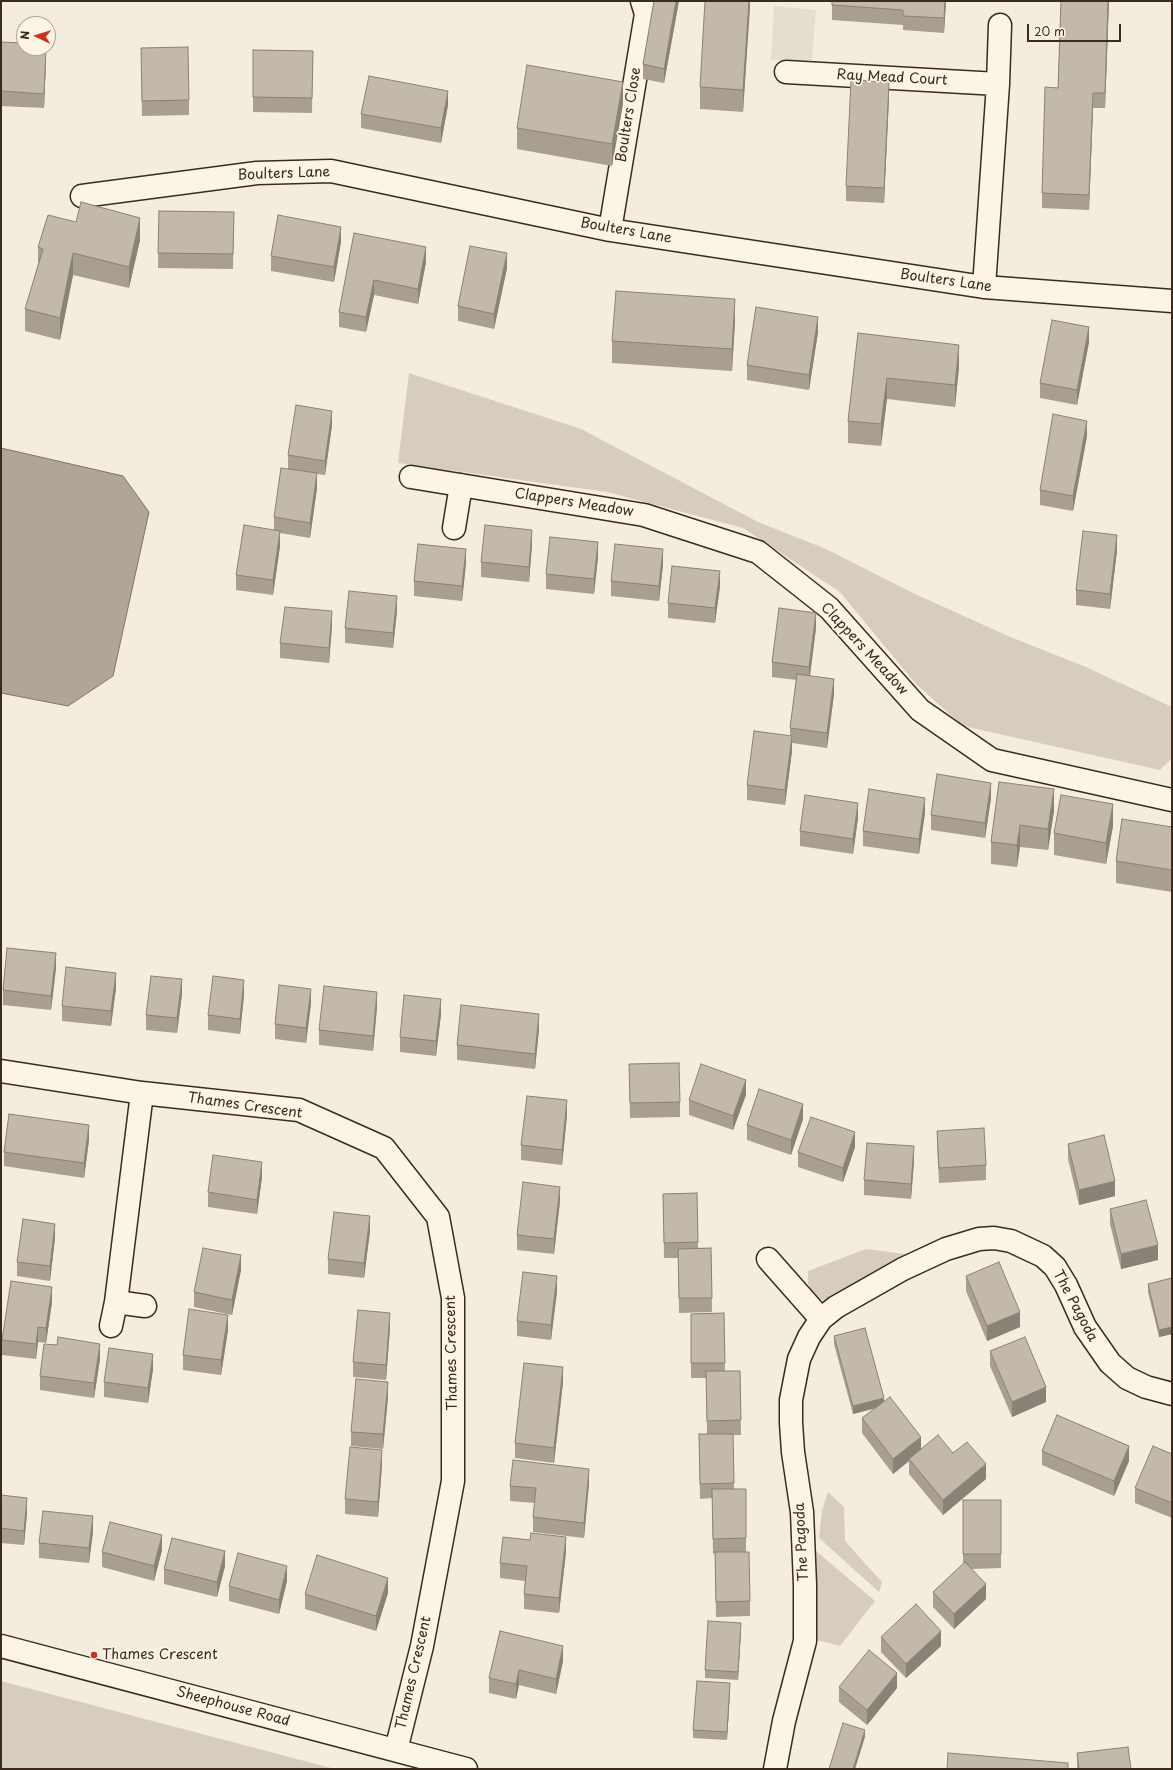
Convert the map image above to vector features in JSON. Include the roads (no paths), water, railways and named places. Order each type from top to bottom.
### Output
[{"type":"street","name":"Boulters Close","points":[[610,230],[646,14],[642,1]]},
{"type":"street","points":[[984,287],[998,84],[1000,25]]},
{"type":"street","name":"Ray Mead Court","points":[[786,72],[998,84]]},
{"type":"street","name":"Boulters Lane","points":[[82,196],[257,173],[331,171],[610,230],[984,287],[1172,301]]},
{"type":"street","name":"Clappers Meadow","points":[[411,477],[644,515],[758,552],[829,608],[920,710],[992,760],[1172,800]]},
{"type":"street","points":[[454,528],[461,485]]},
{"type":"street","name":"Thames Crescent","points":[[1,1071],[142,1093],[299,1110],[384,1148],[438,1217],[453,1298],[453,1481],[422,1646],[396,1750]]},
{"type":"street","points":[[111,1326],[116,1302],[142,1093]]},
{"type":"street","name":"The Pagoda","points":[[775,1769],[784,1721],[805,1641],[805,1585],[802,1512],[790,1423],[791,1400],[799,1358],[809,1337],[821,1319],[836,1307],[903,1269],[946,1249],[980,1239],[994,1238],[1011,1241],[1043,1256],[1055,1267],[1066,1285],[1085,1327],[1110,1363],[1127,1378],[1139,1384],[1172,1394]]},
{"type":"street","points":[[768,1259],[821,1319]]},
{"type":"street","points":[[116,1302],[145,1306]]},
{"type":"street","name":"Sheephouse Road","points":[[1,1646],[466,1769]]},
{"type":"place","name":"Thames Crescent","points":[[94,1655]]}]
